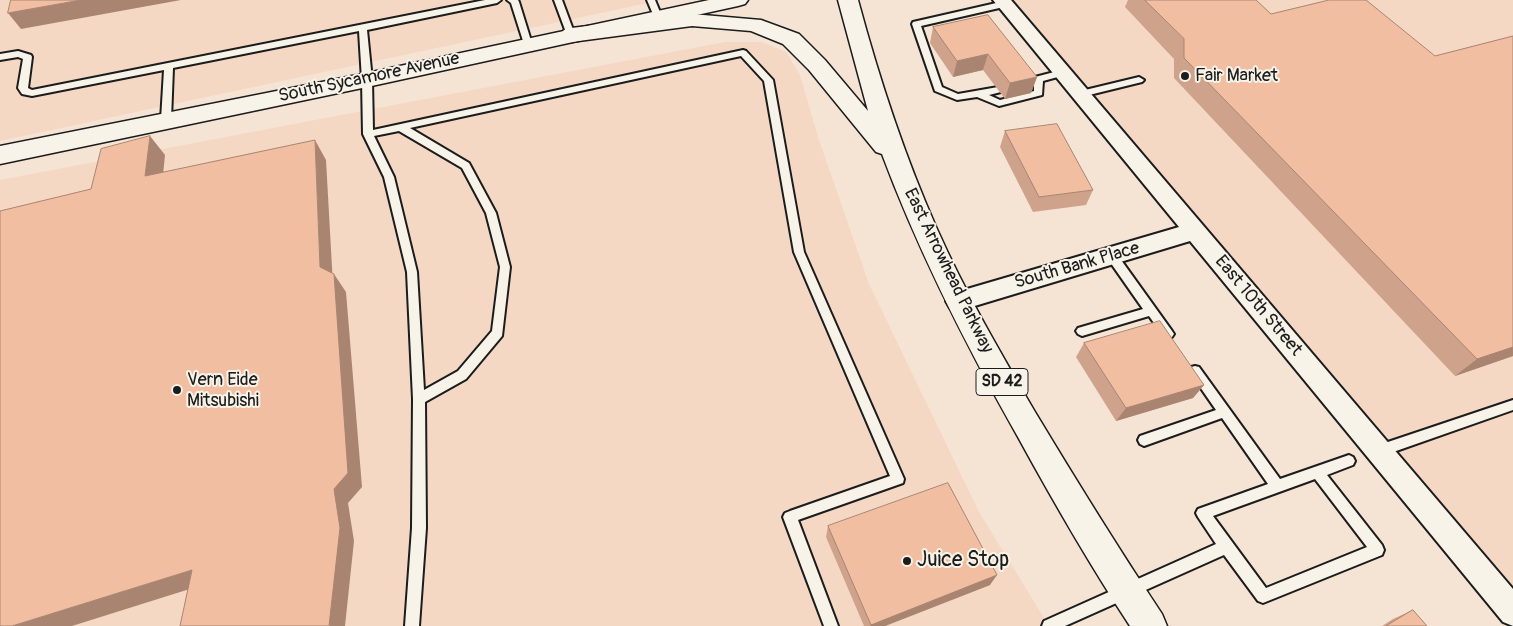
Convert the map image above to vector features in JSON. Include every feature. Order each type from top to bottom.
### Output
[{"type":"main road","name":"South Sycamore Avenue","points":[[0,155],[367,80],[571,35],[655,8],[738,0]]},
{"type":"main road","name":"East Arrowhead Parkway","points":[[848,0],[857,38],[882,122],[898,164],[958,301],[1060,483],[1126,591],[1150,626]]},
{"type":"main road","points":[[571,35],[692,20],[754,25],[791,39],[817,65],[898,164]]},
{"type":"street","name":"East 10th Street","points":[[1004,2],[1513,612]]},
{"type":"street","name":"South Bank Place","points":[[958,301],[1195,231]]},
{"type":"lane","points":[[0,57],[18,54],[28,57],[23,88],[25,92],[32,93],[497,0]]},
{"type":"lane","points":[[511,0],[515,2],[528,44]]},
{"type":"lane","points":[[558,0],[571,35]]},
{"type":"lane","points":[[998,90],[957,97],[938,89],[916,24],[1004,2]]},
{"type":"lane","points":[[363,28],[367,80],[368,134],[389,177],[412,272],[419,399],[418,528],[412,626]]},
{"type":"lane","points":[[368,134],[743,53],[768,80],[799,252],[898,480],[790,516],[831,626]]},
{"type":"lane","points":[[166,120],[169,66]]},
{"type":"lane","points":[[1024,83],[1062,73]]},
{"type":"lane","points":[[977,93],[999,103],[1039,93],[1038,79]]},
{"type":"lane","points":[[1081,94],[1139,80]]},
{"type":"lane","points":[[400,127],[466,166],[491,213],[504,267],[498,333],[462,375],[419,399]]},
{"type":"lane","points":[[1112,256],[1174,342]]},
{"type":"lane","points":[[1082,331],[1151,311]]},
{"type":"lane","points":[[1190,365],[1277,486]]},
{"type":"lane","points":[[1379,451],[1513,404]]},
{"type":"lane","points":[[1144,440],[1224,412]]},
{"type":"lane","points":[[1317,472],[1376,550],[1263,596],[1226,547],[1203,512],[1317,472],[1349,461]]},
{"type":"lane","points":[[1049,626],[1226,547]]},
{"type":"shaded area","points":[[0,0],[662,0],[0,141]]},
{"type":"shaded area","points":[[1002,0],[1513,0],[1513,610]]},
{"type":"shaded area","points":[[725,42],[762,42],[786,52],[800,75],[818,137],[869,284],[979,512],[1049,626],[0,626],[0,180]]},
{"type":"building","points":[[11,0],[81,0],[8,13]]},
{"type":"building","points":[[1145,0],[1256,0],[1271,14],[1329,0],[1366,0],[1435,56],[1513,36],[1513,347],[1477,359],[1184,58],[1184,39]]},
{"type":"building","points":[[988,15],[1037,77],[1010,83],[988,54],[957,61],[933,27]]},
{"type":"building","points":[[1057,124],[1093,190],[1039,197],[1005,131]]},
{"type":"building","name":"Vern Eide Mitsubishi","points":[[150,136],[145,176],[315,140],[320,267],[334,274],[348,473],[334,489],[340,528],[329,626],[180,626],[192,570],[12,626],[0,626],[0,211],[91,189],[101,149]]},
{"type":"building","points":[[1160,321],[1204,385],[1126,408],[1084,343]]},
{"type":"building","name":"Juice Stop","points":[[948,483],[997,575],[871,625],[828,526]]},
{"type":"building","points":[[1413,610],[1427,626],[1386,626]]},
{"type":"place","name":"Fair Market","points":[[1185,76]]},
{"type":"place","name":"Vern Eide Mitsubishi","points":[[177,390]]},
{"type":"place","name":"Juice Stop","points":[[907,561]]}]
